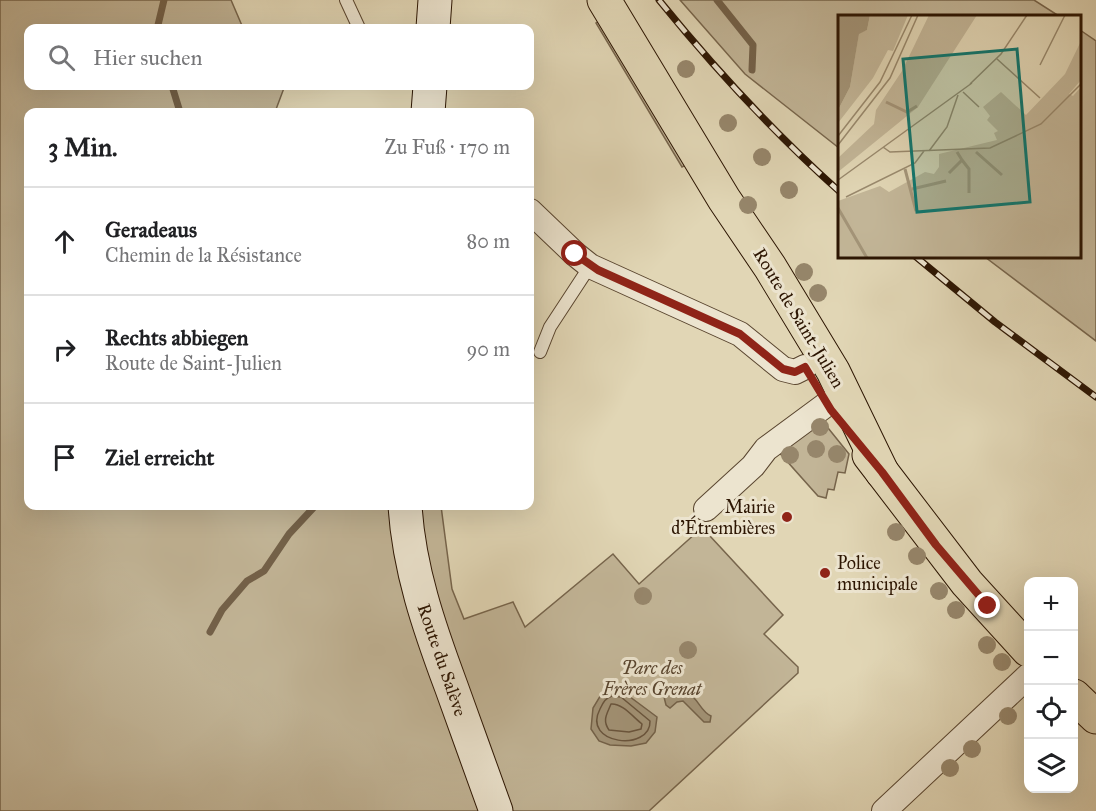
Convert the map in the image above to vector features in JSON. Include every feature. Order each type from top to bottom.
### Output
[{"type":"main road","name":"Route de Saint-Julien","points":[[604,0],[724,200],[779,280],[835,398],[882,472],[967,583],[1024,646]]},
{"type":"main road","name":"Route de Saint-Julien","points":[[724,200],[767,303],[805,367],[835,398]]},
{"type":"main road","points":[[1078,700],[1096,717]]},
{"type":"street","points":[[434,24],[435,0]]},
{"type":"street","points":[[534,215],[590,266],[740,334],[783,369],[795,372],[805,367]]},
{"type":"street","points":[[706,509],[753,466],[769,446],[835,398]]},
{"type":"street","name":"Route du Salève","points":[[405,510],[411,558],[424,607],[496,811]]},
{"type":"street","points":[[884,811],[1024,681]]},
{"type":"lane","points":[[346,0],[357,24]]},
{"type":"lane","points":[[540,352],[550,327],[590,266]]},
{"type":"green space","name":"Parc des Frères Grenat","points":[[0,0],[231,0],[241,24],[24,24],[24,90],[283,90],[276,108],[24,108],[24,510],[442,510],[452,589],[464,619],[513,602],[525,627],[613,554],[639,584],[696,533],[709,535],[783,615],[764,634],[798,667],[798,673],[649,811],[0,811]]},
{"type":"green space","points":[[680,0],[1034,0],[1057,15],[838,15],[838,147],[745,74]]},
{"type":"green space","points":[[601,20],[688,164],[682,167],[596,23]]},
{"type":"green space","points":[[1081,31],[1096,41],[1096,341],[986,258],[1081,258]]},
{"type":"green space","points":[[820,418],[849,454],[845,473],[838,472],[834,490],[828,489],[826,498],[818,496],[777,450]]},
{"type":"water","points":[[611,690],[622,691],[657,717],[655,732],[646,743],[631,746],[610,745],[599,741],[591,729],[593,708],[602,693]]},
{"type":"water","points":[[683,691],[692,696],[711,716],[710,722],[704,722],[683,701],[677,702],[670,708],[666,705],[664,697]]},
{"type":"waterway","points":[[158,24],[164,0]]},
{"type":"waterway","points":[[717,0],[753,45],[752,70]]},
{"type":"waterway","points":[[173,90],[179,108]]},
{"type":"waterway","points":[[210,632],[222,610],[247,581],[264,571],[289,534],[311,510]]},
{"type":"railway","points":[[659,0],[746,100],[838,190]]},
{"type":"railway","points":[[917,258],[995,322],[1096,397]]},
{"type":"place","name":"Mairie d'Étrembières","points":[[787,517]]},
{"type":"place","name":"Police municipale","points":[[825,573]]},
{"type":"route","points":[[575,254],[598,270],[740,334],[783,369],[795,372],[805,367],[831,410],[882,472],[936,545],[988,606]]}]
